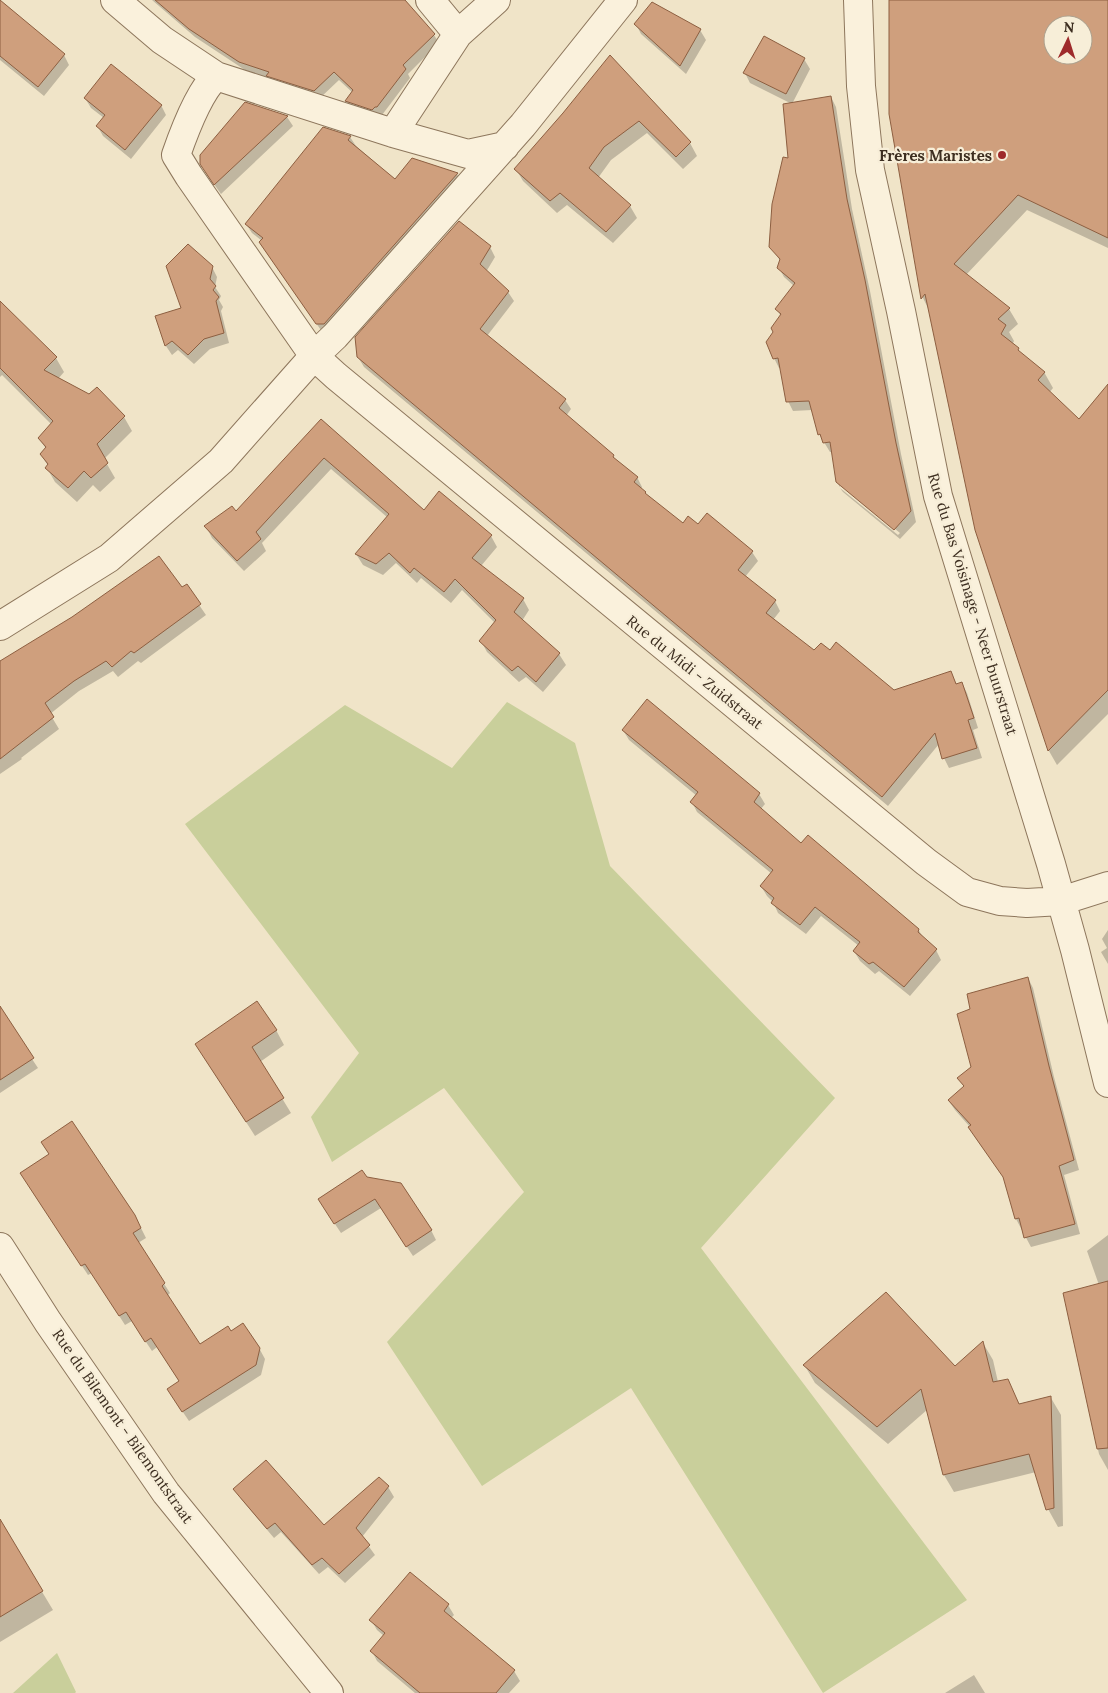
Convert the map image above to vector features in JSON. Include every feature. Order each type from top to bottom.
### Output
[{"type":"street","points":[[116,0],[162,40],[216,76],[393,133],[468,154],[505,146]]},
{"type":"street","points":[[430,0],[458,34]]},
{"type":"street","points":[[393,133],[458,34],[496,0]]},
{"type":"street","points":[[0,626],[109,558],[221,461],[505,146],[623,0]]},
{"type":"street","name":"Rue du Bas Voisinage - Neer buurstraat","points":[[858,0],[861,86],[870,170],[901,311],[938,496],[1016,748],[1061,902],[1108,1083]]},
{"type":"street","name":"Rue du Midi - Zuidstraat","points":[[216,76],[206,86],[182,135],[176,155],[314,356],[336,376],[926,862],[967,892],[1000,902],[1061,902],[1108,886]]},
{"type":"street","name":"Rue du Bilemont - Bilemontstraat","points":[[0,1247],[48,1322],[166,1492],[328,1693]]},
{"type":"green space","points":[[507,702],[575,743],[610,866],[835,1098],[701,1248],[967,1600],[823,1693],[631,1388],[482,1486],[387,1342],[524,1192],[444,1088],[332,1162],[311,1117],[359,1053],[185,824],[345,705],[452,768]]},
{"type":"green space","points":[[57,1653],[75,1693],[13,1693]]},
{"type":"building","points":[[0,0],[65,54],[38,87],[0,56]]},
{"type":"building","points":[[155,0],[405,0],[435,34],[403,65],[406,69],[377,107],[372,110],[345,101],[353,90],[334,72],[314,91],[266,76],[269,72],[239,62],[189,29]]},
{"type":"building","points":[[889,0],[1108,0],[1108,238],[1018,195],[954,264],[1010,308],[998,319],[1006,325],[1001,334],[1045,372],[1038,380],[1079,419],[1108,384],[1108,690],[1048,751],[975,530],[925,294],[921,299],[889,114]]},
{"type":"building","points":[[652,2],[701,29],[680,66],[634,24]]},
{"type":"building","points":[[764,36],[805,58],[786,94],[743,73]]},
{"type":"building","points":[[610,55],[691,142],[676,157],[639,121],[604,147],[589,168],[631,205],[606,232],[560,193],[550,201],[514,169]]},
{"type":"building","points":[[111,64],[162,105],[125,150],[96,126],[105,115],[84,98]]},
{"type":"building","points":[[831,96],[847,199],[911,511],[894,530],[836,482],[830,442],[823,443],[820,434],[818,435],[809,401],[786,402],[778,358],[773,359],[766,342],[773,332],[771,328],[781,314],[775,309],[795,283],[777,268],[780,259],[769,247],[772,204],[783,157],[788,158],[783,104]]},
{"type":"building","points":[[245,102],[288,116],[214,185],[200,164],[200,155]]},
{"type":"building","points":[[323,127],[351,136],[348,140],[395,179],[412,158],[458,173],[324,324],[316,324],[259,242],[263,238],[245,224]]},
{"type":"building","points":[[459,221],[491,246],[480,264],[509,291],[480,329],[566,399],[559,408],[638,477],[634,482],[645,493],[683,523],[688,516],[698,524],[707,513],[753,551],[738,570],[776,600],[766,613],[814,650],[821,643],[830,650],[836,642],[894,690],[951,671],[956,684],[962,682],[974,718],[968,720],[977,748],[942,759],[935,733],[882,797],[357,357],[355,337]]},
{"type":"building","points":[[188,244],[213,266],[210,279],[216,286],[213,290],[219,297],[216,301],[224,333],[204,339],[188,355],[172,341],[165,346],[155,316],[181,308],[166,266]]},
{"type":"building","points":[[0,301],[57,357],[44,370],[89,394],[97,387],[125,416],[97,444],[108,463],[91,478],[84,471],[68,488],[45,468],[48,464],[40,454],[46,447],[38,438],[53,421],[0,368]]},
{"type":"building","points":[[321,419],[424,510],[439,491],[492,535],[472,558],[524,598],[514,612],[560,653],[536,682],[518,666],[512,671],[479,641],[496,620],[455,579],[444,592],[414,568],[410,573],[389,553],[376,564],[355,554],[389,514],[324,458],[256,532],[261,539],[237,561],[204,526],[232,506],[236,511]]},
{"type":"building","points":[[159,556],[182,587],[187,584],[201,604],[134,653],[131,651],[112,667],[106,661],[74,681],[45,703],[54,717],[0,759],[0,661],[72,617]]},
{"type":"building","points":[[647,699],[760,793],[754,802],[801,843],[808,835],[919,929],[918,932],[937,949],[904,987],[873,962],[869,964],[853,951],[860,942],[815,907],[800,925],[771,903],[774,898],[760,886],[773,870],[690,802],[698,792],[622,730]]},
{"type":"building","points":[[1028,977],[1074,1160],[1059,1166],[1075,1224],[1024,1238],[1019,1218],[1015,1219],[1003,1177],[968,1127],[971,1125],[948,1100],[964,1086],[957,1078],[971,1067],[957,1014],[970,1009],[967,994]]},
{"type":"building","points":[[257,1001],[277,1030],[252,1047],[284,1098],[246,1122],[195,1044]]},
{"type":"building","points":[[0,1006],[34,1058],[0,1080]]},
{"type":"building","points":[[72,1121],[135,1215],[141,1228],[133,1233],[165,1283],[162,1286],[200,1344],[228,1326],[231,1331],[243,1323],[260,1348],[256,1365],[182,1412],[167,1389],[179,1381],[151,1338],[145,1342],[126,1312],[119,1316],[85,1264],[81,1266],[20,1173],[49,1154],[41,1142]]},
{"type":"building","points":[[362,1170],[367,1177],[401,1183],[432,1230],[406,1247],[375,1199],[334,1224],[318,1199]]},
{"type":"building","points":[[1108,1281],[1108,1448],[1097,1449],[1063,1293]]},
{"type":"building","points":[[886,1292],[955,1366],[983,1341],[993,1382],[1008,1379],[1019,1404],[1051,1396],[1054,1508],[1046,1510],[1029,1454],[943,1475],[921,1389],[877,1427],[803,1365]]},
{"type":"building","points":[[266,1460],[324,1525],[379,1477],[389,1486],[356,1528],[370,1545],[339,1574],[322,1558],[312,1565],[275,1523],[267,1529],[233,1489]]},
{"type":"building","points":[[0,1519],[43,1591],[0,1617]]},
{"type":"building","points":[[410,1572],[449,1604],[444,1611],[515,1670],[496,1693],[420,1693],[370,1651],[385,1633],[369,1620]]},
{"type":"place","name":"Frères Maristes","points":[[1002,155]]}]
